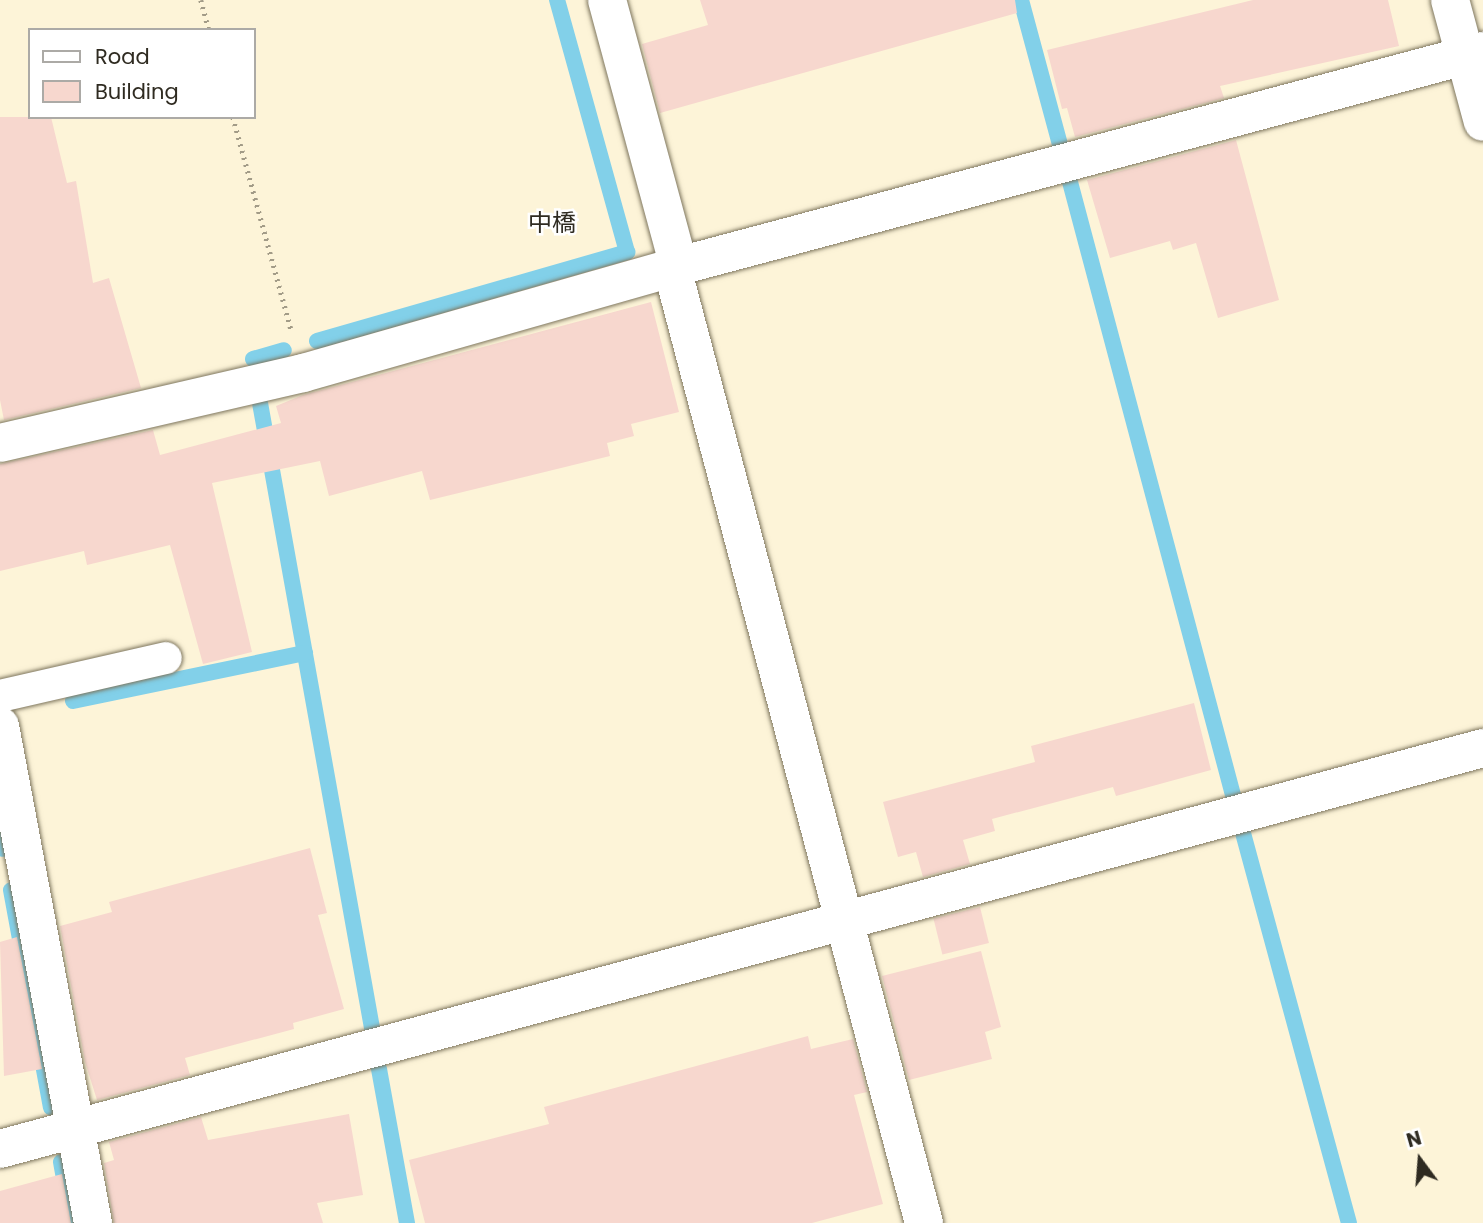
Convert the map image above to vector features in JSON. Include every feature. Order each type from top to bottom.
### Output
[{"type":"street","points":[[607,0],[924,1223]]},
{"type":"street","points":[[1450,0],[1474,53],[1483,121]]},
{"type":"street","points":[[0,443],[303,373],[676,267],[1474,53]]},
{"type":"street","points":[[0,726],[93,1223]]},
{"type":"street","points":[[0,1149],[1483,748]]},
{"type":"lane","points":[[0,696],[166,658]]},
{"type":"path","points":[[201,0],[208,28]]},
{"type":"path","points":[[234,119],[303,373]]},
{"type":"building","points":[[700,0],[1015,0],[1017,13],[660,113],[642,44],[708,25]]},
{"type":"building","points":[[1253,0],[1388,0],[1399,46],[1220,86],[1224,98],[1075,137],[1067,108],[1062,109],[1047,50]]},
{"type":"building","points":[[0,117],[51,119],[67,183],[76,181],[93,283],[109,278],[141,388],[4,420],[0,400]]},
{"type":"building","points":[[1236,140],[1279,300],[1218,318],[1196,243],[1173,250],[1170,241],[1110,258],[1087,180]]},
{"type":"building","points":[[651,302],[679,412],[631,424],[634,436],[607,443],[610,456],[430,500],[422,471],[329,496],[320,461],[212,483],[252,652],[203,664],[170,545],[87,565],[84,551],[0,571],[0,464],[153,430],[160,455],[281,423],[276,406],[303,395]]},
{"type":"building","points":[[1194,703],[1211,770],[1116,796],[1113,787],[992,819],[995,831],[963,840],[970,864],[923,877],[916,852],[898,857],[883,802],[1035,762],[1031,746]]},
{"type":"building","points":[[310,848],[327,913],[318,915],[344,1009],[293,1023],[294,1029],[185,1058],[190,1075],[97,1100],[85,1062],[60,926],[112,912],[109,902]]},
{"type":"building","points":[[980,907],[989,943],[942,955],[933,919]]},
{"type":"building","points":[[17,937],[42,1069],[4,1076],[0,942]]},
{"type":"building","points":[[981,951],[1001,1027],[985,1032],[992,1059],[909,1080],[882,976]]},
{"type":"building","points":[[808,1036],[811,1049],[853,1039],[867,1092],[854,1095],[883,1204],[812,1223],[425,1223],[409,1160],[549,1124],[544,1107]]},
{"type":"building","points":[[349,1114],[363,1195],[317,1203],[323,1223],[114,1223],[104,1163],[114,1160],[109,1142],[201,1117],[208,1140]]},
{"type":"building","points":[[62,1174],[71,1223],[0,1223],[0,1191]]},
{"type":"waterway","points":[[317,341],[627,252],[557,0]]},
{"type":"waterway","points":[[1021,0],[1060,145]]},
{"type":"waterway","points":[[1070,182],[1234,799]]},
{"type":"waterway","points":[[253,359],[284,350]]},
{"type":"waterway","points":[[260,403],[372,1028]]},
{"type":"waterway","points":[[73,701],[305,653]]},
{"type":"waterway","points":[[0,831],[3,849]]},
{"type":"waterway","points":[[1243,833],[1349,1223]]},
{"type":"waterway","points":[[11,890],[51,1107]]},
{"type":"waterway","points":[[379,1069],[407,1223]]},
{"type":"waterway","points":[[61,1162],[72,1223]]},
{"type":"district","name":"中橋","points":[[552,223]]}]
